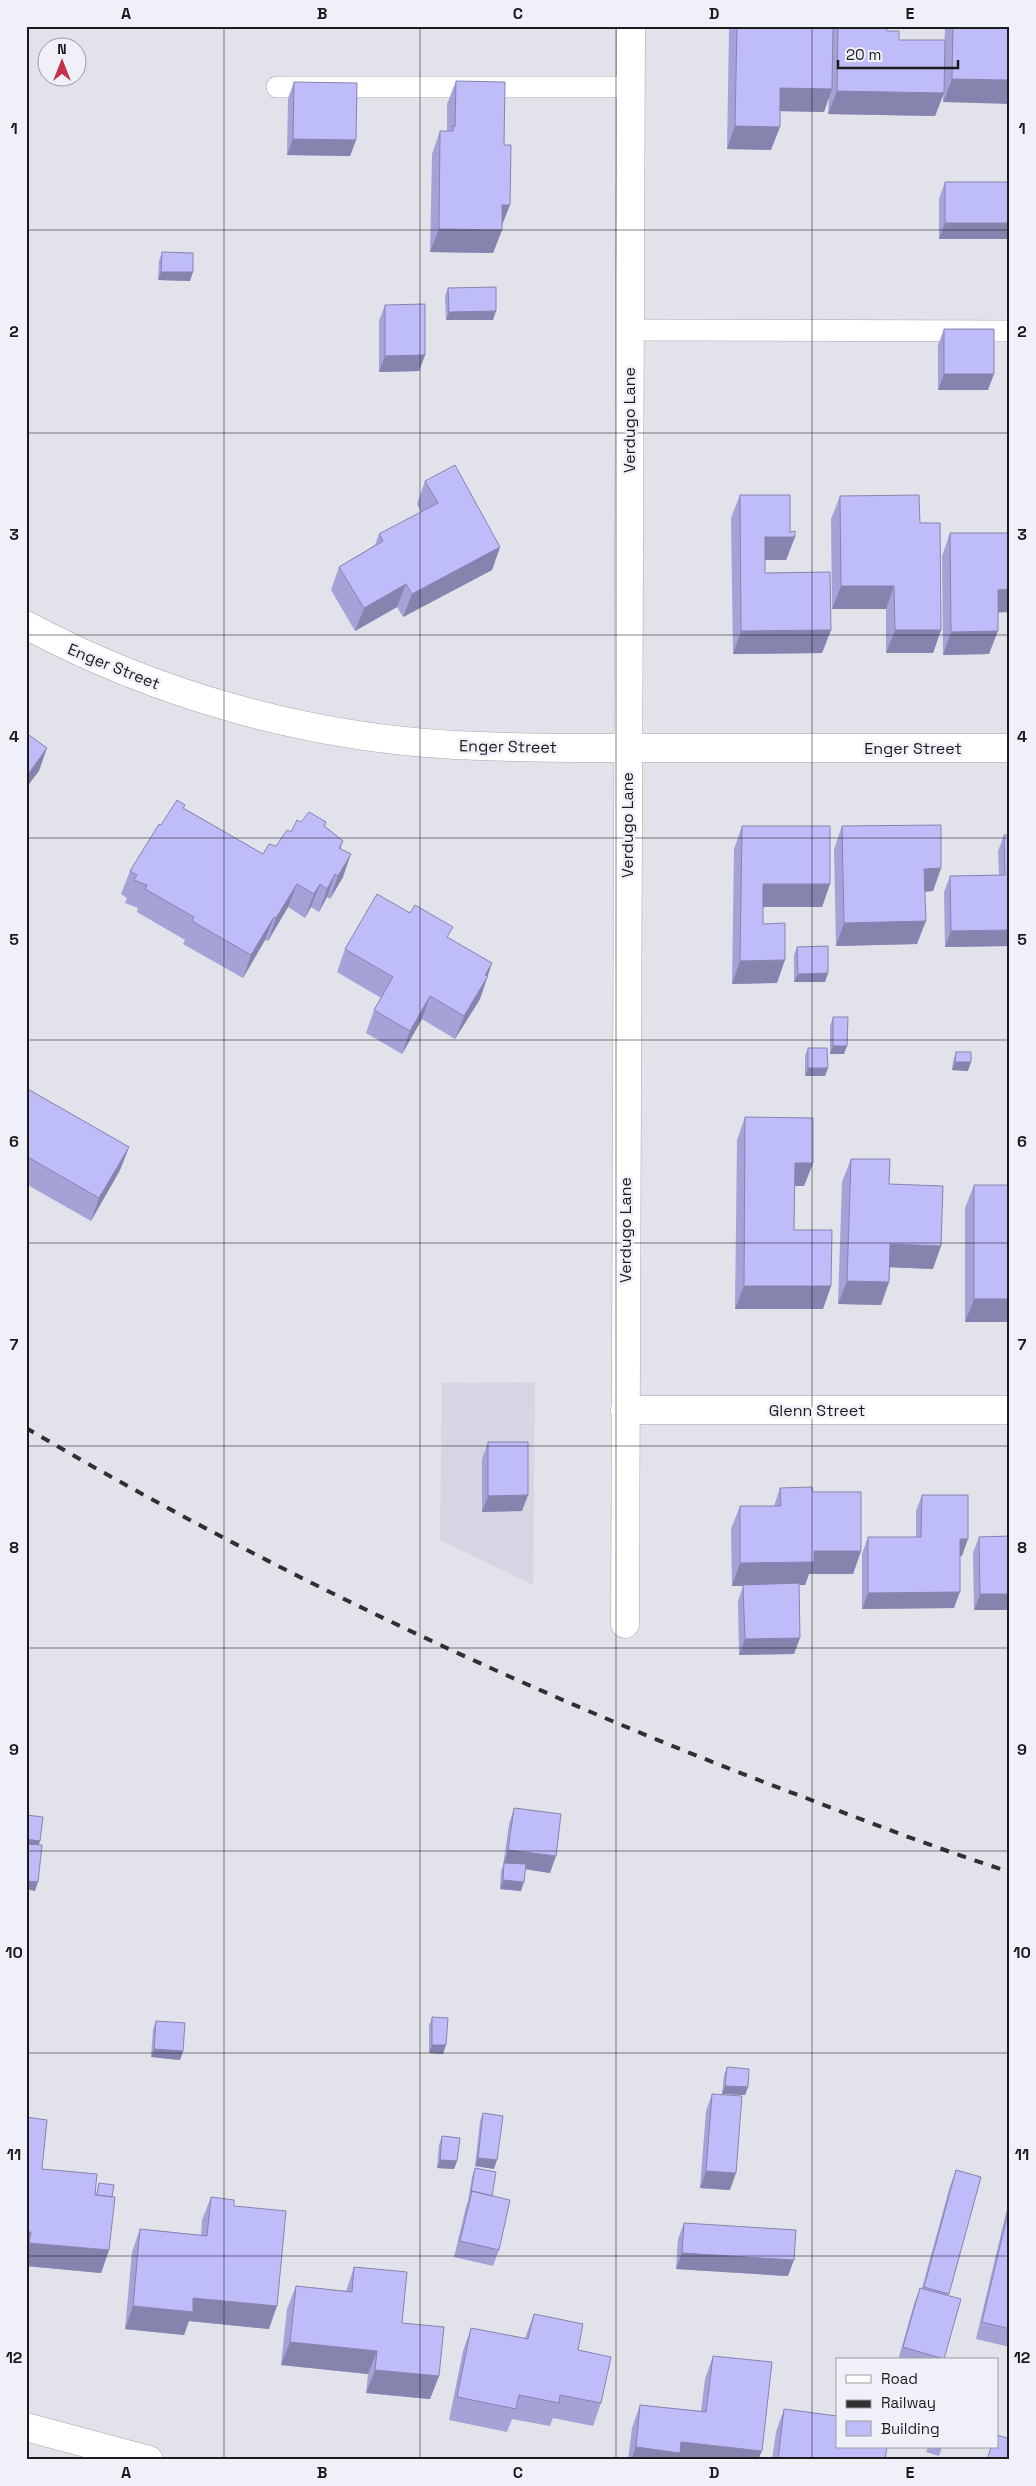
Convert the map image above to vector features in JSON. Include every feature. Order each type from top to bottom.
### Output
[{"type":"street","name":"Verdugo Lane","points":[[625,1624],[631,26]]},
{"type":"street","name":"Enger Street","points":[[26,625],[66,647],[150,682],[255,715],[345,733],[454,745],[627,748],[1010,748]]},
{"type":"street","name":"Glenn Street","points":[[625,1410],[1010,1410]]},
{"type":"street","points":[[26,2427],[149,2460]]},
{"type":"lane","points":[[277,87],[631,87]]},
{"type":"lane","points":[[630,330],[1010,331]]},
{"type":"shaded area","points":[[535,1382],[533,1585],[440,1540],[442,1383]]},
{"type":"building","points":[[737,26],[833,26],[832,89],[780,88],[780,127],[735,126]]},
{"type":"building","points":[[838,26],[887,26],[887,31],[899,31],[899,40],[945,40],[944,93],[837,91]]},
{"type":"building","points":[[953,26],[1010,26],[1010,80],[952,79]]},
{"type":"building","points":[[456,81],[505,82],[504,145],[511,145],[510,205],[502,205],[502,230],[439,229],[440,131],[453,131],[453,126],[455,127]]},
{"type":"building","points":[[294,82],[357,83],[356,140],[293,139]]},
{"type":"building","points":[[945,182],[1010,182],[1010,223],[945,223]]},
{"type":"building","points":[[162,252],[193,253],[193,272],[161,272]]},
{"type":"building","points":[[496,287],[496,311],[449,312],[448,288]]},
{"type":"building","points":[[425,304],[425,355],[385,356],[385,305]]},
{"type":"building","points":[[944,329],[994,329],[994,374],[944,374]]},
{"type":"building","points":[[455,465],[500,547],[412,594],[406,584],[364,608],[339,567],[383,541],[379,534],[438,503],[425,481]]},
{"type":"building","points":[[740,495],[790,495],[790,532],[795,531],[795,537],[765,537],[765,573],[830,572],[831,630],[741,631]]},
{"type":"building","points":[[919,495],[920,523],[940,523],[941,630],[895,630],[894,586],[841,586],[840,496]]},
{"type":"building","points":[[950,533],[1010,533],[1010,589],[998,590],[998,631],[951,632]]},
{"type":"building","points":[[26,733],[47,748],[26,777]]},
{"type":"building","points":[[177,800],[185,805],[183,808],[263,854],[269,844],[276,846],[287,830],[291,832],[297,820],[301,822],[309,812],[326,822],[324,826],[343,841],[339,848],[351,854],[338,876],[335,874],[327,889],[320,884],[314,894],[297,884],[251,955],[192,921],[194,917],[145,889],[147,885],[134,880],[137,875],[130,871],[159,824],[161,825]]},
{"type":"building","points":[[941,825],[941,868],[924,869],[926,921],[844,923],[842,826]]},
{"type":"building","points":[[742,826],[830,826],[830,884],[763,884],[763,924],[785,923],[785,960],[740,961]]},
{"type":"building","points":[[1004,835],[1010,835],[1010,930],[951,931],[950,876],[1005,875]]},
{"type":"building","points":[[377,894],[410,913],[415,905],[453,927],[447,937],[492,963],[485,975],[488,976],[464,1016],[430,996],[410,1031],[374,1010],[393,977],[345,949]]},
{"type":"building","points":[[828,946],[828,973],[798,974],[797,947]]},
{"type":"building","points":[[833,1017],[848,1017],[847,1046],[833,1046]]},
{"type":"building","points":[[808,1048],[827,1048],[828,1068],[808,1068]]},
{"type":"building","points":[[956,1052],[971,1052],[971,1062],[955,1062]]},
{"type":"building","points":[[26,1088],[129,1147],[99,1198],[26,1156]]},
{"type":"building","points":[[745,1117],[813,1118],[813,1163],[795,1163],[794,1230],[832,1230],[831,1286],[744,1286]]},
{"type":"building","points":[[851,1159],[890,1159],[889,1184],[943,1186],[941,1246],[890,1244],[889,1282],[847,1281]]},
{"type":"building","points":[[974,1185],[1010,1185],[1010,1299],[974,1299]]},
{"type":"building","points":[[488,1442],[528,1442],[528,1495],[488,1496]]},
{"type":"building","points":[[812,1487],[813,1492],[861,1492],[861,1551],[814,1551],[814,1562],[740,1563],[740,1506],[781,1506],[780,1488]]},
{"type":"building","points":[[922,1495],[968,1495],[968,1539],[960,1539],[960,1592],[868,1593],[868,1537],[921,1537]]},
{"type":"building","points":[[1010,1536],[1010,1594],[980,1594],[979,1537]]},
{"type":"building","points":[[799,1583],[800,1638],[745,1639],[743,1585]]},
{"type":"building","points":[[514,1808],[561,1814],[556,1856],[508,1850]]},
{"type":"building","points":[[26,1815],[43,1817],[40,1841],[26,1839]]},
{"type":"building","points":[[26,1844],[42,1845],[38,1882],[26,1881]]},
{"type":"building","points":[[504,1863],[526,1864],[524,1882],[503,1880]]},
{"type":"building","points":[[432,2017],[448,2018],[446,2045],[432,2045]]},
{"type":"building","points":[[156,2021],[185,2023],[183,2051],[154,2049]]},
{"type":"building","points":[[727,2067],[749,2069],[748,2087],[725,2086]]},
{"type":"building","points":[[712,2094],[742,2096],[736,2173],[706,2171]]},
{"type":"building","points":[[483,2113],[503,2116],[497,2160],[478,2158]]},
{"type":"building","points":[[26,2117],[47,2120],[42,2169],[97,2174],[95,2195],[115,2197],[109,2250],[29,2243],[31,2232],[26,2232]]},
{"type":"building","points":[[442,2136],[460,2138],[457,2161],[440,2160]]},
{"type":"building","points":[[475,2168],[496,2172],[492,2196],[471,2192]]},
{"type":"building","points":[[956,2170],[981,2177],[949,2294],[924,2287]]},
{"type":"building","points":[[99,2183],[114,2185],[112,2197],[97,2195]]},
{"type":"building","points":[[472,2191],[510,2200],[499,2250],[460,2241]]},
{"type":"building","points":[[211,2197],[234,2200],[234,2206],[286,2211],[277,2306],[193,2298],[193,2312],[133,2306],[140,2229],[207,2236]]},
{"type":"building","points":[[1010,2204],[1010,2329],[982,2322]]},
{"type":"building","points":[[684,2223],[796,2230],[794,2260],[682,2253]]},
{"type":"building","points":[[354,2267],[407,2272],[402,2323],[444,2327],[439,2376],[375,2370],[377,2351],[290,2342],[296,2286],[352,2292]]},
{"type":"building","points":[[920,2288],[961,2299],[944,2358],[903,2347]]},
{"type":"building","points":[[534,2314],[583,2324],[578,2350],[611,2357],[601,2403],[560,2395],[559,2403],[519,2395],[516,2409],[457,2397],[471,2328],[528,2339]]},
{"type":"building","points":[[713,2356],[772,2362],[762,2451],[681,2442],[680,2453],[636,2447],[640,2405],[706,2412]]},
{"type":"building","points":[[784,2409],[836,2416],[836,2448],[887,2448],[885,2460],[778,2460]]},
{"type":"building","points":[[998,2435],[1010,2439],[1010,2460],[987,2460],[991,2448],[998,2448]]},
{"type":"railway","points":[[26,1428],[120,1482],[311,1583],[506,1675],[705,1759],[958,1855],[1010,1872]]}]
